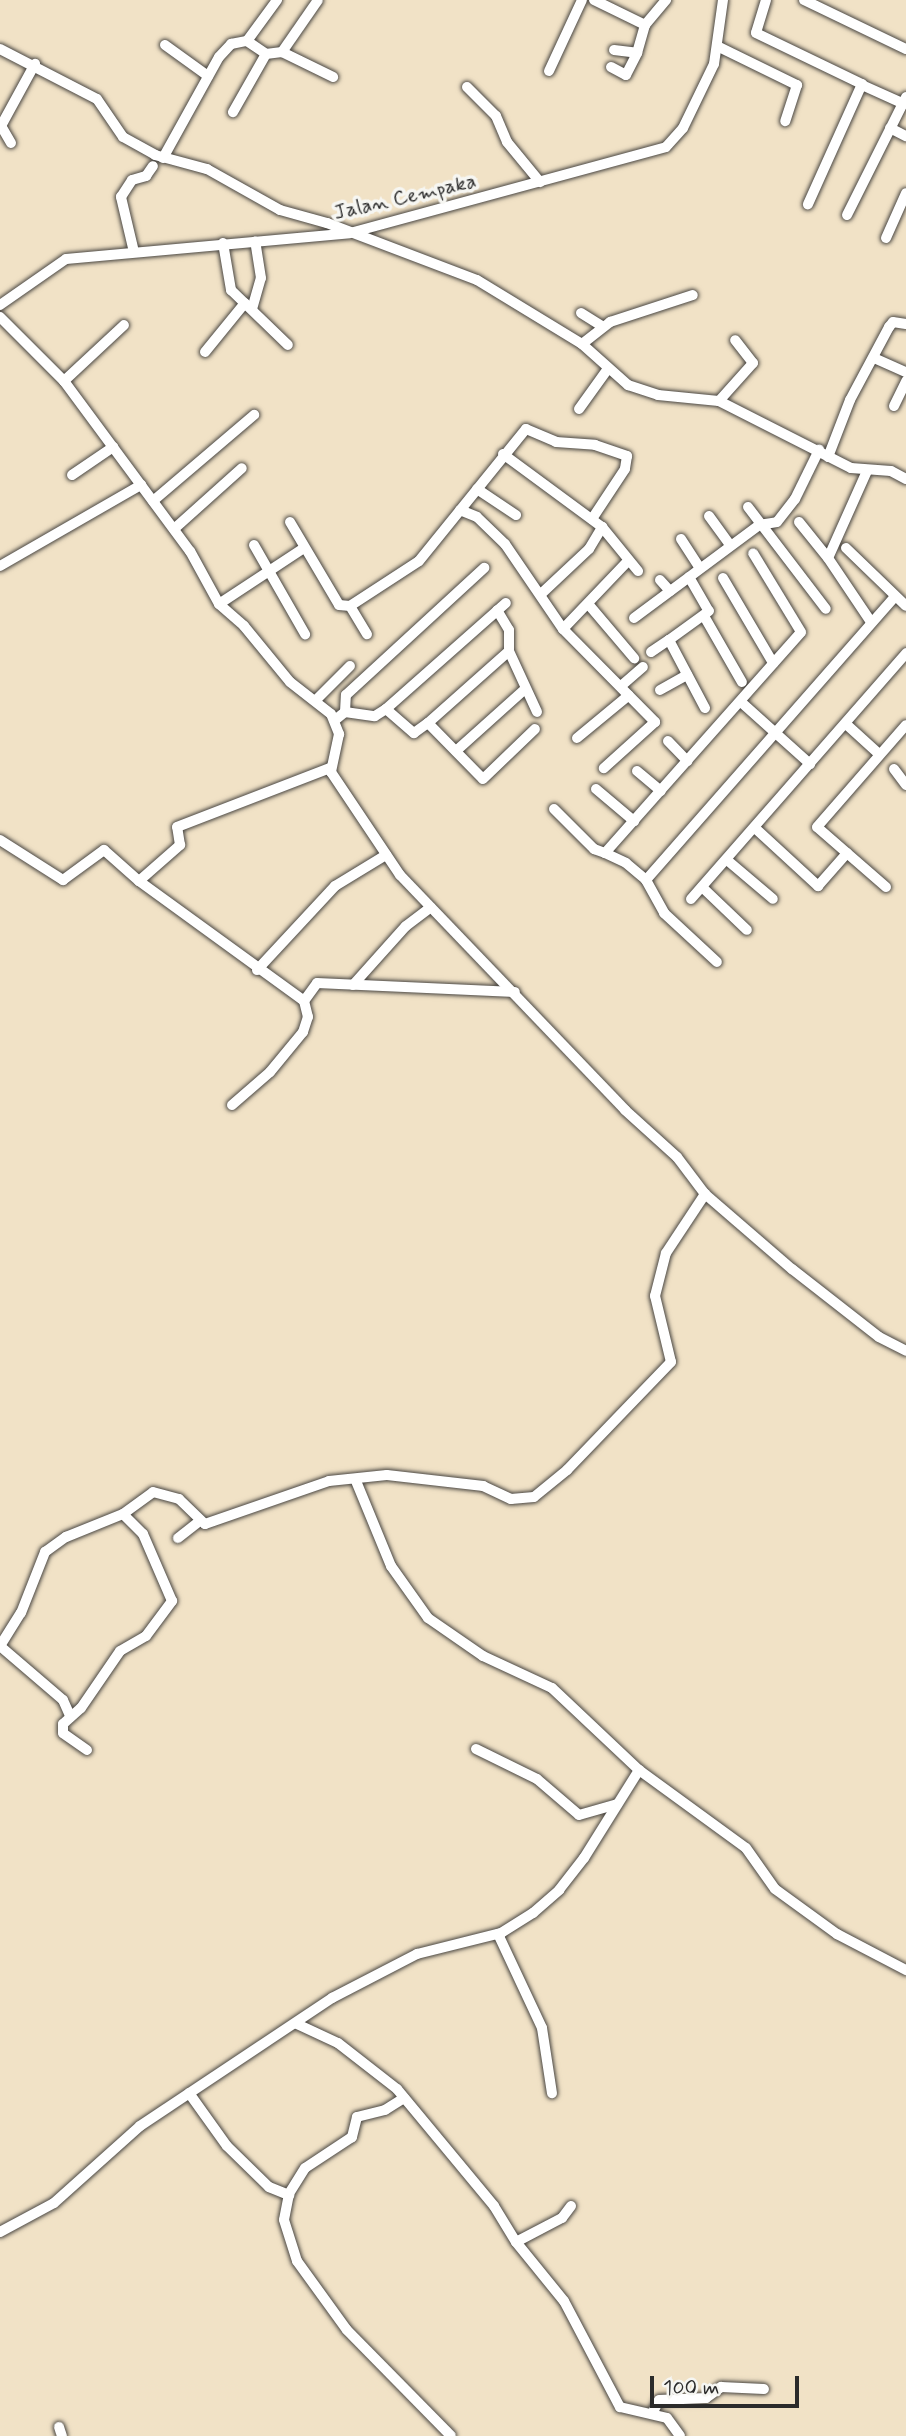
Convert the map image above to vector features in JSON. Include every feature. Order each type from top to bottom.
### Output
[{"type":"street","points":[[163,158],[208,76],[232,44],[247,41],[277,0]]},
{"type":"street","points":[[282,52],[318,0]]},
{"type":"street","points":[[549,71],[582,0]]},
{"type":"street","points":[[594,0],[645,25]]},
{"type":"street","points":[[611,67],[626,75],[637,53],[645,25],[666,0]]},
{"type":"street","name":"Jalan Cempaka","points":[[0,305],[62,261],[134,251],[350,233],[666,147],[683,128],[719,47],[723,0]]},
{"type":"street","points":[[766,0],[756,33],[862,85],[905,101],[847,215]]},
{"type":"street","points":[[804,0],[906,49]]},
{"type":"street","points":[[247,41],[266,54],[282,52],[333,77]]},
{"type":"street","points":[[165,45],[208,76]]},
{"type":"street","points":[[719,47],[797,85],[785,121]]},
{"type":"street","points":[[0,50],[35,64],[97,99],[124,137],[163,158],[207,169],[255,200],[477,280],[582,344],[607,370],[640,390],[719,401],[823,453],[867,471],[891,471],[906,479]]},
{"type":"street","points":[[614,50],[637,53]]},
{"type":"street","points":[[233,111],[266,54]]},
{"type":"street","points":[[11,144],[1,126],[35,64]]},
{"type":"street","points":[[808,204],[862,85]]},
{"type":"street","points":[[467,87],[496,116],[507,142],[540,181]]},
{"type":"street","points":[[890,128],[906,136]]},
{"type":"street","points":[[134,251],[121,197],[132,180],[146,176],[153,166]]},
{"type":"street","points":[[886,237],[906,193]]},
{"type":"street","points":[[205,352],[248,306],[261,278],[255,241]]},
{"type":"street","points":[[223,243],[229,286],[288,345]]},
{"type":"street","points":[[582,344],[602,326],[656,303],[693,295]]},
{"type":"street","points":[[581,313],[602,326]]},
{"type":"street","points":[[0,317],[64,381],[174,529],[219,604],[244,626],[290,681],[316,700],[335,720],[339,734],[330,768],[386,855],[431,907],[625,1110],[677,1157],[705,1194],[792,1269],[879,1337],[906,1352]]},
{"type":"street","points":[[634,618],[699,567],[759,525],[777,522],[784,515],[823,453],[889,327],[893,322],[906,324]]},
{"type":"street","points":[[64,381],[124,325]]},
{"type":"street","points":[[719,401],[752,363],[735,340]]},
{"type":"street","points":[[874,358],[906,372]]},
{"type":"street","points":[[579,409],[607,370]]},
{"type":"street","points":[[894,406],[906,380]]},
{"type":"street","points":[[153,501],[254,415]]},
{"type":"street","points":[[290,522],[339,605],[350,606],[419,562],[503,454],[526,429],[562,444],[582,443],[623,451],[625,470],[592,519]]},
{"type":"street","points":[[72,475],[113,447]]},
{"type":"street","points":[[503,454],[603,527],[638,571]]},
{"type":"street","points":[[174,529],[243,468]]},
{"type":"street","points":[[828,558],[867,471]]},
{"type":"street","points":[[0,566],[141,485]]},
{"type":"street","points":[[477,489],[516,515]]},
{"type":"street","points":[[748,507],[759,525],[826,609]]},
{"type":"street","points":[[460,510],[477,517],[505,544],[563,629],[655,722],[604,768]]},
{"type":"street","points":[[709,516],[730,545]]},
{"type":"street","points":[[799,522],[828,558],[871,622]]},
{"type":"street","points":[[541,594],[589,549],[603,527]]},
{"type":"street","points":[[681,539],[699,567]]},
{"type":"street","points":[[254,545],[305,634]]},
{"type":"street","points":[[219,604],[304,548]]},
{"type":"street","points":[[846,548],[906,606]]},
{"type":"street","points":[[605,853],[801,632],[754,553]]},
{"type":"street","points":[[563,629],[589,605],[629,560]]},
{"type":"street","points":[[335,720],[345,712],[346,695],[484,568]]},
{"type":"street","points":[[651,652],[704,616],[707,603],[689,577]]},
{"type":"street","points":[[723,578],[773,663]]},
{"type":"street","points":[[660,580],[670,591]]},
{"type":"street","points":[[646,880],[895,597]]},
{"type":"street","points":[[589,605],[634,657]]},
{"type":"street","points":[[350,606],[367,634]]},
{"type":"street","points":[[345,712],[354,717],[375,716],[386,709],[502,606],[509,630],[509,651],[537,712]]},
{"type":"street","points":[[704,616],[742,682]]},
{"type":"street","points":[[669,640],[705,708]]},
{"type":"street","points":[[386,709],[414,733],[509,651]]},
{"type":"street","points":[[691,900],[904,660]]},
{"type":"street","points":[[316,700],[350,666]]},
{"type":"street","points":[[621,686],[643,667]]},
{"type":"street","points":[[660,690],[687,675]]},
{"type":"street","points":[[456,751],[525,689]]},
{"type":"street","points":[[577,738],[629,695]]},
{"type":"street","points":[[741,702],[810,764]]},
{"type":"street","points":[[428,723],[483,779],[535,729]]},
{"type":"street","points":[[846,724],[879,754]]},
{"type":"street","points":[[886,887],[817,827],[906,725]]},
{"type":"street","points":[[668,741],[687,761]]},
{"type":"street","points":[[139,881],[180,845],[177,827],[330,768]]},
{"type":"street","points":[[894,769],[906,785]]},
{"type":"street","points":[[637,771],[661,791]]},
{"type":"street","points":[[596,789],[634,821]]},
{"type":"street","points":[[554,809],[594,849],[626,863],[646,880],[664,913],[717,962]]},
{"type":"street","points":[[755,828],[818,887],[847,853]]},
{"type":"street","points":[[0,840],[61,880],[103,850],[139,881],[257,970],[304,1001],[308,1017],[303,1032],[270,1072],[232,1105]]},
{"type":"street","points":[[257,970],[335,886],[386,855]]},
{"type":"street","points":[[727,860],[774,899]]},
{"type":"street","points":[[702,887],[747,930]]},
{"type":"street","points":[[353,985],[406,926],[431,907]]},
{"type":"street","points":[[304,1001],[317,983],[515,992]]},
{"type":"street","points":[[70,1716],[63,1700],[0,1646],[21,1613],[46,1552],[72,1534],[123,1514],[149,1493],[159,1491],[179,1499],[206,1524],[329,1481],[356,1481],[387,1475],[483,1486],[520,1500],[539,1494],[671,1362],[654,1297],[666,1253],[705,1194]]},
{"type":"street","points":[[356,1481],[391,1566],[428,1618],[472,1650],[552,1688],[639,1770],[746,1848],[783,1895],[836,1934],[906,1970]]},
{"type":"street","points":[[87,1750],[63,1733],[70,1716],[81,1708],[115,1656],[146,1636],[172,1601],[143,1534],[123,1514]]},
{"type":"street","points":[[178,1538],[200,1521]]},
{"type":"street","points":[[476,1749],[537,1779],[579,1815],[617,1804]]},
{"type":"street","points":[[0,2232],[54,2203],[140,2126],[332,1998],[416,1954],[498,1934],[559,1890],[639,1770]]},
{"type":"street","points":[[498,1934],[542,2028],[552,2093]]},
{"type":"street","points":[[296,2024],[338,2043],[404,2098],[494,2206],[516,2242],[564,2301],[620,2407],[653,2413],[672,2421],[680,2436]]},
{"type":"street","points":[[189,2093],[227,2146],[269,2187],[289,2195]]},
{"type":"street","points":[[404,2098],[385,2110],[357,2117],[352,2137],[305,2168],[289,2195],[284,2220],[297,2260],[347,2330],[451,2436]]},
{"type":"street","points":[[516,2242],[562,2218],[571,2206]]},
{"type":"street","points":[[653,2413],[659,2400],[706,2398],[721,2387],[764,2389]]}]
